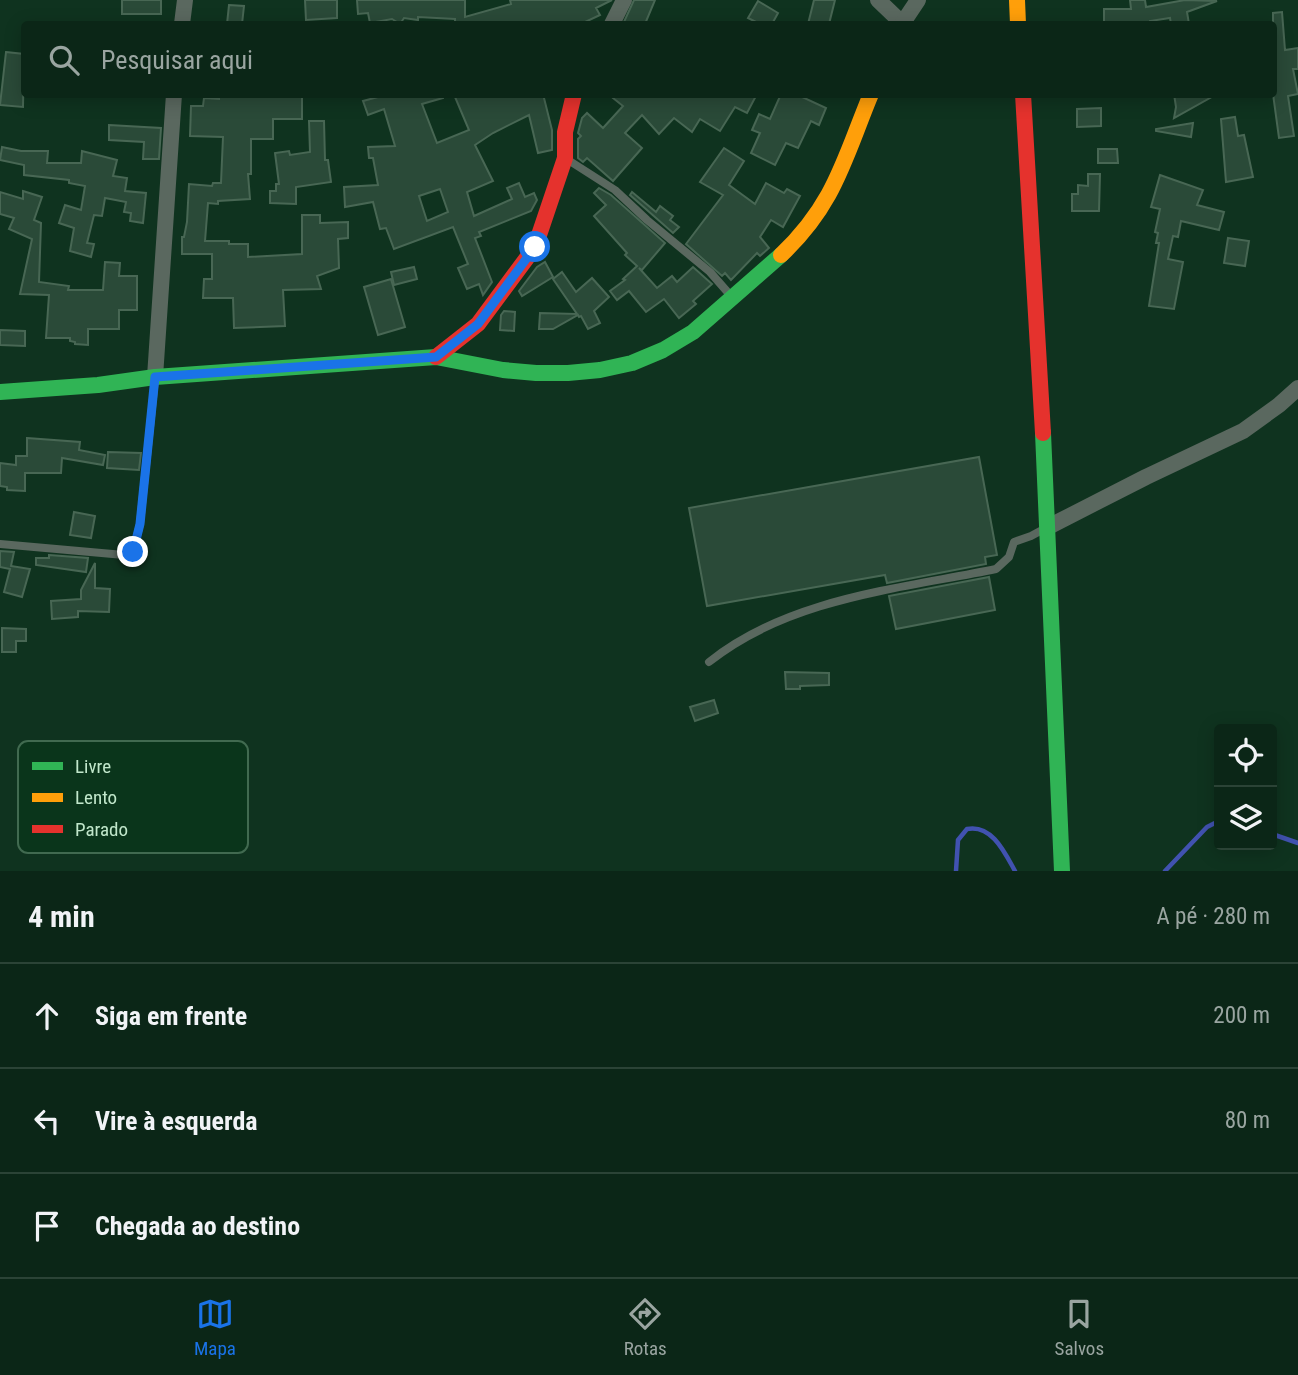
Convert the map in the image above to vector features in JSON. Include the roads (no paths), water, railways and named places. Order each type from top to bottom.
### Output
[{"type":"street","points":[[182,21],[185,0]]},
{"type":"street","points":[[614,21],[624,0]]},
{"type":"street","points":[[878,0],[900,21]]},
{"type":"street","points":[[905,21],[918,0]]},
{"type":"street","points":[[1017,0],[1018,21]]},
{"type":"street","points":[[155,377],[174,98]]},
{"type":"street","points":[[436,357],[478,324],[535,247],[565,158],[565,132],[573,98]]},
{"type":"street","points":[[0,392],[98,385],[155,377],[436,357],[474,366],[534,373],[595,373],[639,362],[693,332],[800,238],[821,210],[847,156],[869,98]]},
{"type":"street","points":[[1023,98],[1039,332],[1062,871]]},
{"type":"street","points":[[1048,527],[1243,431],[1298,388]]},
{"type":"lane","points":[[565,158],[615,190],[710,272],[732,296]]},
{"type":"lane","points":[[0,544],[124,555],[133,552],[140,524],[155,377]]},
{"type":"lane","points":[[709,662],[728,647],[811,609],[906,586],[996,569],[1009,557],[1014,542],[1048,527]]},
{"type":"waterway","points":[[1165,871],[1207,827],[1214,824]]},
{"type":"waterway","points":[[956,871],[958,840],[967,829],[976,829],[991,835],[1015,871]]},
{"type":"waterway","points":[[1277,836],[1298,843]]}]
